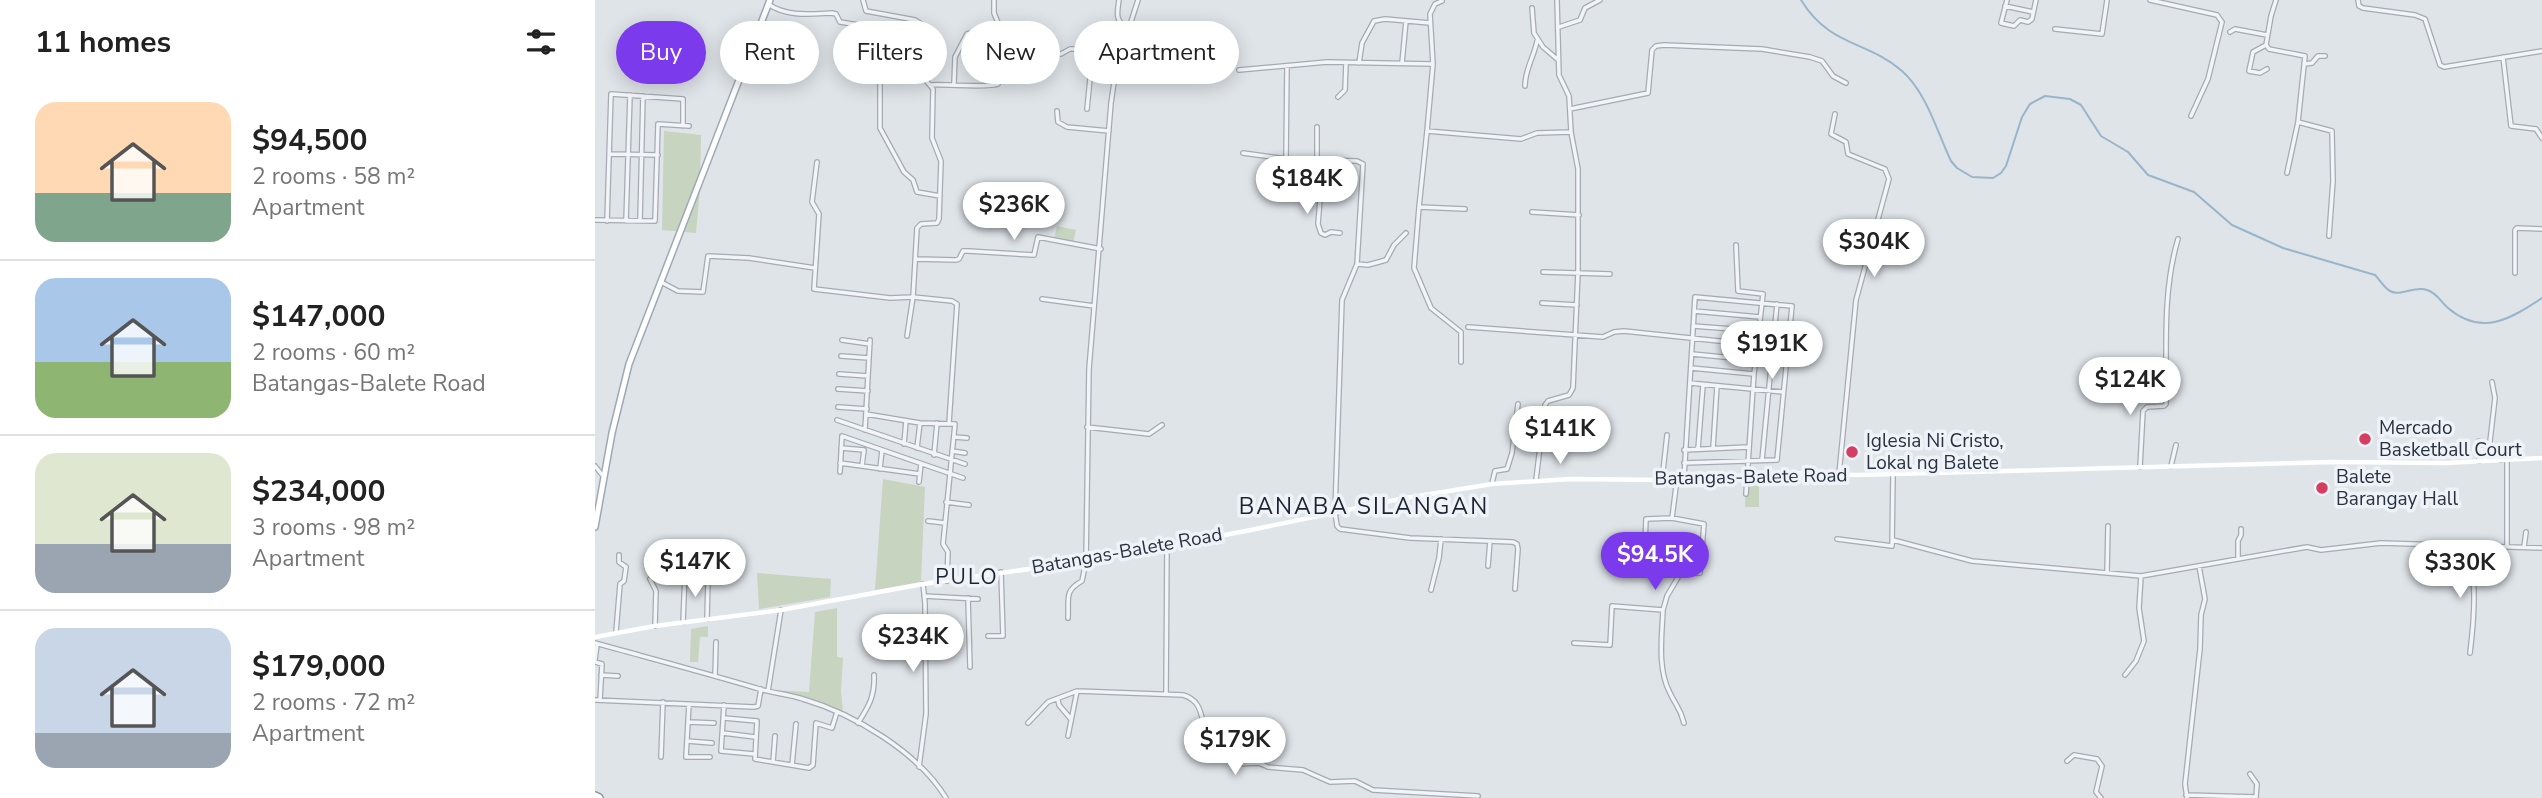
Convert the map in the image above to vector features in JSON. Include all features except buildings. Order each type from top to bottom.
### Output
[{"type":"main road","points":[[595,527],[603,476],[625,377],[769,2]]},
{"type":"main road","name":"Batangas-Balete Road","points":[[595,637],[655,626],[781,610],[923,584],[1086,561],[1492,484],[1536,480],[1662,480],[1792,473],[2542,458]]},
{"type":"street","points":[[863,0],[866,11],[918,21]]},
{"type":"street","points":[[908,336],[917,228],[921,223],[938,222],[941,160],[932,138],[933,93],[930,85],[988,87],[997,83],[1003,35],[994,13],[994,0]]},
{"type":"street","points":[[1118,21],[1119,0]]},
{"type":"street","points":[[1131,21],[1138,0]]},
{"type":"street","points":[[1536,480],[1545,405],[1548,401],[1571,393],[1579,272],[1577,159],[1571,132],[1569,96],[1559,79],[1557,0]]},
{"type":"street","points":[[1559,27],[1580,20],[1585,8],[1600,0]]},
{"type":"street","points":[[2007,0],[2001,23],[2011,26],[2020,20],[2028,22],[2032,19],[2036,0]]},
{"type":"street","points":[[2055,29],[2102,34],[2107,0]]},
{"type":"street","points":[[2150,0],[2217,15],[2222,22],[2208,79],[2191,116]]},
{"type":"street","points":[[2266,45],[2276,0]]},
{"type":"street","points":[[2358,0],[2359,6],[2363,8],[2415,15],[2425,19],[2442,66],[2542,51]]},
{"type":"street","points":[[1439,1],[1431,9],[1433,64],[1414,268],[1431,308],[1461,332],[1461,362]]},
{"type":"street","points":[[769,2],[778,11],[790,11],[795,15],[832,13],[840,21]]},
{"type":"street","points":[[2005,6],[2033,12]]},
{"type":"street","points":[[1532,8],[1537,39],[1558,61]]},
{"type":"street","points":[[1359,63],[1362,43],[1374,21],[1381,19],[1430,23]]},
{"type":"street","points":[[1402,63],[1406,21]]},
{"type":"street","points":[[2230,32],[2235,29],[2267,35]]},
{"type":"street","points":[[1525,86],[1525,72],[1534,54],[1537,39]]},
{"type":"street","points":[[1570,108],[1648,93],[1652,50],[1656,46],[1664,45],[1762,50],[1810,57],[1822,61],[1833,76],[1846,83]]},
{"type":"street","points":[[2266,45],[2274,50],[2305,56],[2298,122],[2292,138],[2287,173]]},
{"type":"street","points":[[2266,45],[2253,52],[2249,71],[2259,73],[2267,69]]},
{"type":"street","points":[[954,84],[955,57],[961,46]]},
{"type":"street","points":[[2305,64],[2312,63],[2318,56],[2325,56]]},
{"type":"street","points":[[2503,57],[2511,125],[2536,129],[2542,138]]},
{"type":"street","points":[[1239,70],[1321,62],[1433,64]]},
{"type":"street","points":[[1338,97],[1345,90],[1346,62]]},
{"type":"street","points":[[1286,159],[1287,66]]},
{"type":"street","points":[[880,84],[880,128],[904,172],[913,180],[917,192],[940,196]]},
{"type":"street","points":[[1087,109],[1090,84]]},
{"type":"street","points":[[1068,618],[1069,593],[1071,587],[1082,581],[1086,561],[1087,426],[1094,306],[1114,84]]},
{"type":"street","points":[[607,221],[611,94],[683,99],[683,126]]},
{"type":"street","points":[[626,221],[630,95]]},
{"type":"street","points":[[640,221],[643,96]]},
{"type":"street","points":[[1057,111],[1058,122],[1067,127],[1109,131]]},
{"type":"street","points":[[1835,114],[1831,134],[1847,143],[1849,154],[1885,169],[1889,179],[1856,300],[1839,474]]},
{"type":"street","points":[[2298,122],[2333,131],[2329,236]]},
{"type":"street","points":[[595,220],[655,221],[658,124],[689,126]]},
{"type":"street","points":[[1317,127],[1317,161]]},
{"type":"street","points":[[1427,131],[1518,139],[1537,133],[1571,132]]},
{"type":"street","points":[[1244,153],[1323,162],[1357,160],[1363,164],[1357,264],[1342,300],[1335,512],[1337,526],[1397,537],[1517,544],[1515,589]]},
{"type":"street","points":[[609,154],[657,155]]},
{"type":"street","points":[[817,162],[812,202],[819,214],[814,287],[816,290],[890,298],[913,297],[952,301],[957,304],[949,423]]},
{"type":"street","points":[[1323,162],[1319,227],[1325,235],[1331,232],[1340,233]]},
{"type":"street","points":[[1419,207],[1465,209]]},
{"type":"street","points":[[1532,212],[1579,215]]},
{"type":"street","points":[[2515,273],[2515,230],[2542,229]]},
{"type":"street","points":[[1357,264],[1386,260],[1394,245],[1406,233]]},
{"type":"street","points":[[916,260],[956,261],[963,251],[1034,255],[1038,236],[1101,248]]},
{"type":"street","points":[[2140,467],[2143,411],[2147,407],[2166,404],[2168,287],[2178,239]]},
{"type":"street","points":[[1736,244],[1738,291],[1763,294],[1745,494]]},
{"type":"street","points":[[660,282],[678,291],[703,292],[706,258],[709,256],[749,258],[815,268]]},
{"type":"street","points":[[1543,272],[1609,274]]},
{"type":"street","points":[[1672,518],[1684,463],[1695,297],[1792,306],[1777,460],[1684,463]]},
{"type":"street","points":[[1042,299],[1094,306]]},
{"type":"street","points":[[1542,303],[1577,305]]},
{"type":"street","points":[[1762,460],[1777,304]]},
{"type":"street","points":[[1694,311],[1760,317]]},
{"type":"street","points":[[1693,326],[1759,331]]},
{"type":"street","points":[[1468,327],[1603,337],[1624,331],[1757,345]]},
{"type":"street","points":[[842,340],[870,342],[865,430]]},
{"type":"street","points":[[1692,354],[1755,360]]},
{"type":"street","points":[[841,356],[869,358]]},
{"type":"street","points":[[1691,368],[1754,374]]},
{"type":"street","points":[[839,373],[868,376]]},
{"type":"street","points":[[2489,450],[2495,398],[2492,382]]},
{"type":"street","points":[[1690,383],[1783,392]]},
{"type":"street","points":[[1698,449],[1703,385]]},
{"type":"street","points":[[1713,448],[1717,386]]},
{"type":"street","points":[[838,389],[868,391]]},
{"type":"street","points":[[1492,484],[1495,471],[1507,469],[1512,453],[1518,404]]},
{"type":"street","points":[[838,407],[920,423],[955,424],[943,544],[948,552],[947,581]]},
{"type":"street","points":[[837,420],[965,464]]},
{"type":"street","points":[[904,444],[907,421]]},
{"type":"street","points":[[917,449],[920,423]]},
{"type":"street","points":[[934,455],[937,423]]},
{"type":"street","points":[[1087,426],[1149,434],[1162,425]]},
{"type":"street","points":[[1662,480],[1667,435]]},
{"type":"street","points":[[840,472],[842,436],[963,478]]},
{"type":"street","points":[[954,437],[967,438]]},
{"type":"street","points":[[2479,441],[2479,461]]},
{"type":"street","points":[[2171,466],[2176,445]]},
{"type":"street","points":[[1684,450],[1748,447]]},
{"type":"street","points":[[841,448],[864,450],[862,466]]},
{"type":"street","points":[[2480,449],[2500,452],[2504,459],[2507,546]]},
{"type":"street","points":[[880,468],[882,450]]},
{"type":"street","points":[[952,452],[965,453]]},
{"type":"street","points":[[840,463],[920,474]]},
{"type":"street","points":[[919,482],[921,464]]},
{"type":"street","points":[[595,466],[603,476]]},
{"type":"street","points":[[1837,540],[1892,546],[1893,472]]},
{"type":"street","points":[[946,502],[969,505]]},
{"type":"street","points":[[1672,518],[1704,524],[1700,573],[1680,574],[1644,569],[1646,519],[1672,518]]},
{"type":"street","points":[[928,521],[945,523]]},
{"type":"street","points":[[2107,572],[2108,526]]},
{"type":"street","points":[[2238,559],[2241,529]]},
{"type":"street","points":[[2524,547],[2526,532]]},
{"type":"street","points":[[1431,590],[1441,539]]},
{"type":"street","points":[[1893,540],[1972,561],[2141,576],[2298,548],[2321,550],[2374,543],[2542,548]]},
{"type":"street","points":[[1488,566],[1490,541]]},
{"type":"street","points":[[1166,693],[1167,545]]},
{"type":"street","points":[[2466,546],[2472,562],[2474,586],[2470,653]]},
{"type":"street","points":[[616,632],[619,584],[624,580],[626,567],[619,562],[619,555]]},
{"type":"street","points":[[2199,566],[2205,599],[2201,615],[2186,797],[2256,797],[2257,784],[2250,774]]},
{"type":"street","points":[[988,636],[1003,636],[1001,572]]},
{"type":"street","points":[[683,622],[685,573]]},
{"type":"street","points":[[1680,574],[1667,596],[1663,610],[1661,654],[1669,693],[1681,709],[1684,723]]},
{"type":"street","points":[[2125,674],[2136,662],[2144,641],[2139,608],[2141,576]]},
{"type":"street","points":[[650,579],[656,591],[655,626]]},
{"type":"street","points":[[707,619],[708,580]]},
{"type":"street","points":[[919,767],[926,714],[923,584]]},
{"type":"street","points":[[924,596],[978,599]]},
{"type":"street","points":[[968,598],[970,667]]},
{"type":"street","points":[[1574,643],[1610,645],[1612,606],[1663,610]]},
{"type":"street","points":[[768,691],[781,610]]},
{"type":"street","points":[[715,676],[716,642]]},
{"type":"street","points":[[761,690],[758,706],[598,700],[602,664],[595,661],[596,643],[761,690],[803,699],[837,712],[893,744],[940,787],[947,798]]},
{"type":"street","points":[[601,675],[618,676]]},
{"type":"street","points":[[858,723],[872,701],[875,692],[874,675]]},
{"type":"street","points":[[1068,736],[1077,691]]},
{"type":"street","points":[[1028,723],[1048,702],[1077,691],[1166,693],[1189,697],[1197,702],[1202,711],[1204,730],[1211,741],[1235,764],[1259,763],[1268,767],[1303,770],[1330,782],[1355,781],[1373,790],[1478,796]]},
{"type":"street","points":[[1058,699],[1059,705],[1070,718]]},
{"type":"street","points":[[661,757],[663,702]]},
{"type":"street","points":[[689,704],[686,757],[711,757]]},
{"type":"street","points":[[724,705],[721,751],[755,754]]},
{"type":"street","points":[[724,718],[757,721],[755,759],[812,767],[815,725],[818,723],[832,729],[837,712]]},
{"type":"street","points":[[688,722],[714,723]]},
{"type":"street","points":[[792,765],[796,724]]},
{"type":"street","points":[[723,733],[755,737]]},
{"type":"street","points":[[773,762],[775,736]]},
{"type":"street","points":[[687,741],[712,743]]},
{"type":"street","points":[[2067,761],[2071,755],[2079,754],[2097,759],[2102,766],[2097,792],[2101,798]]},
{"type":"green space","points":[[664,131],[701,135],[696,233],[662,230]]},
{"type":"green space","points":[[1057,226],[1076,230],[1073,243],[1054,239]]},
{"type":"green space","points":[[883,479],[925,487],[921,582],[875,590]]},
{"type":"green space","points":[[1759,481],[1759,507],[1745,507],[1746,482]]},
{"type":"green space","points":[[757,573],[831,579],[830,597],[759,609]]},
{"type":"green space","points":[[837,608],[837,657],[843,658],[843,712],[802,697],[770,690],[809,692],[815,612]]},
{"type":"green space","points":[[708,626],[708,637],[700,637],[698,662],[690,662],[691,629]]},
{"type":"waterway","points":[[1801,0],[1824,27],[1889,61],[1911,80],[1931,113],[1951,161],[1972,177],[1993,178],[2001,173],[2006,166],[2022,117],[2030,104],[2045,96],[2070,99],[2081,105],[2101,136],[2128,152],[2148,175],[2194,192],[2232,225],[2283,248],[2375,275],[2390,291],[2430,291],[2460,317],[2473,322],[2496,322],[2542,298]]},
{"type":"place","name":"Mercado Basketball Court","points":[[2365,439]]},
{"type":"place","name":"Iglesia Ni Cristo, Lokal ng Balete","points":[[1852,452]]},
{"type":"place","name":"Balete Barangay Hall","points":[[2322,488]]},
{"type":"district","name":"BANABA SILANGAN","points":[[1364,506]]},
{"type":"district","name":"PULO","points":[[967,577]]}]
